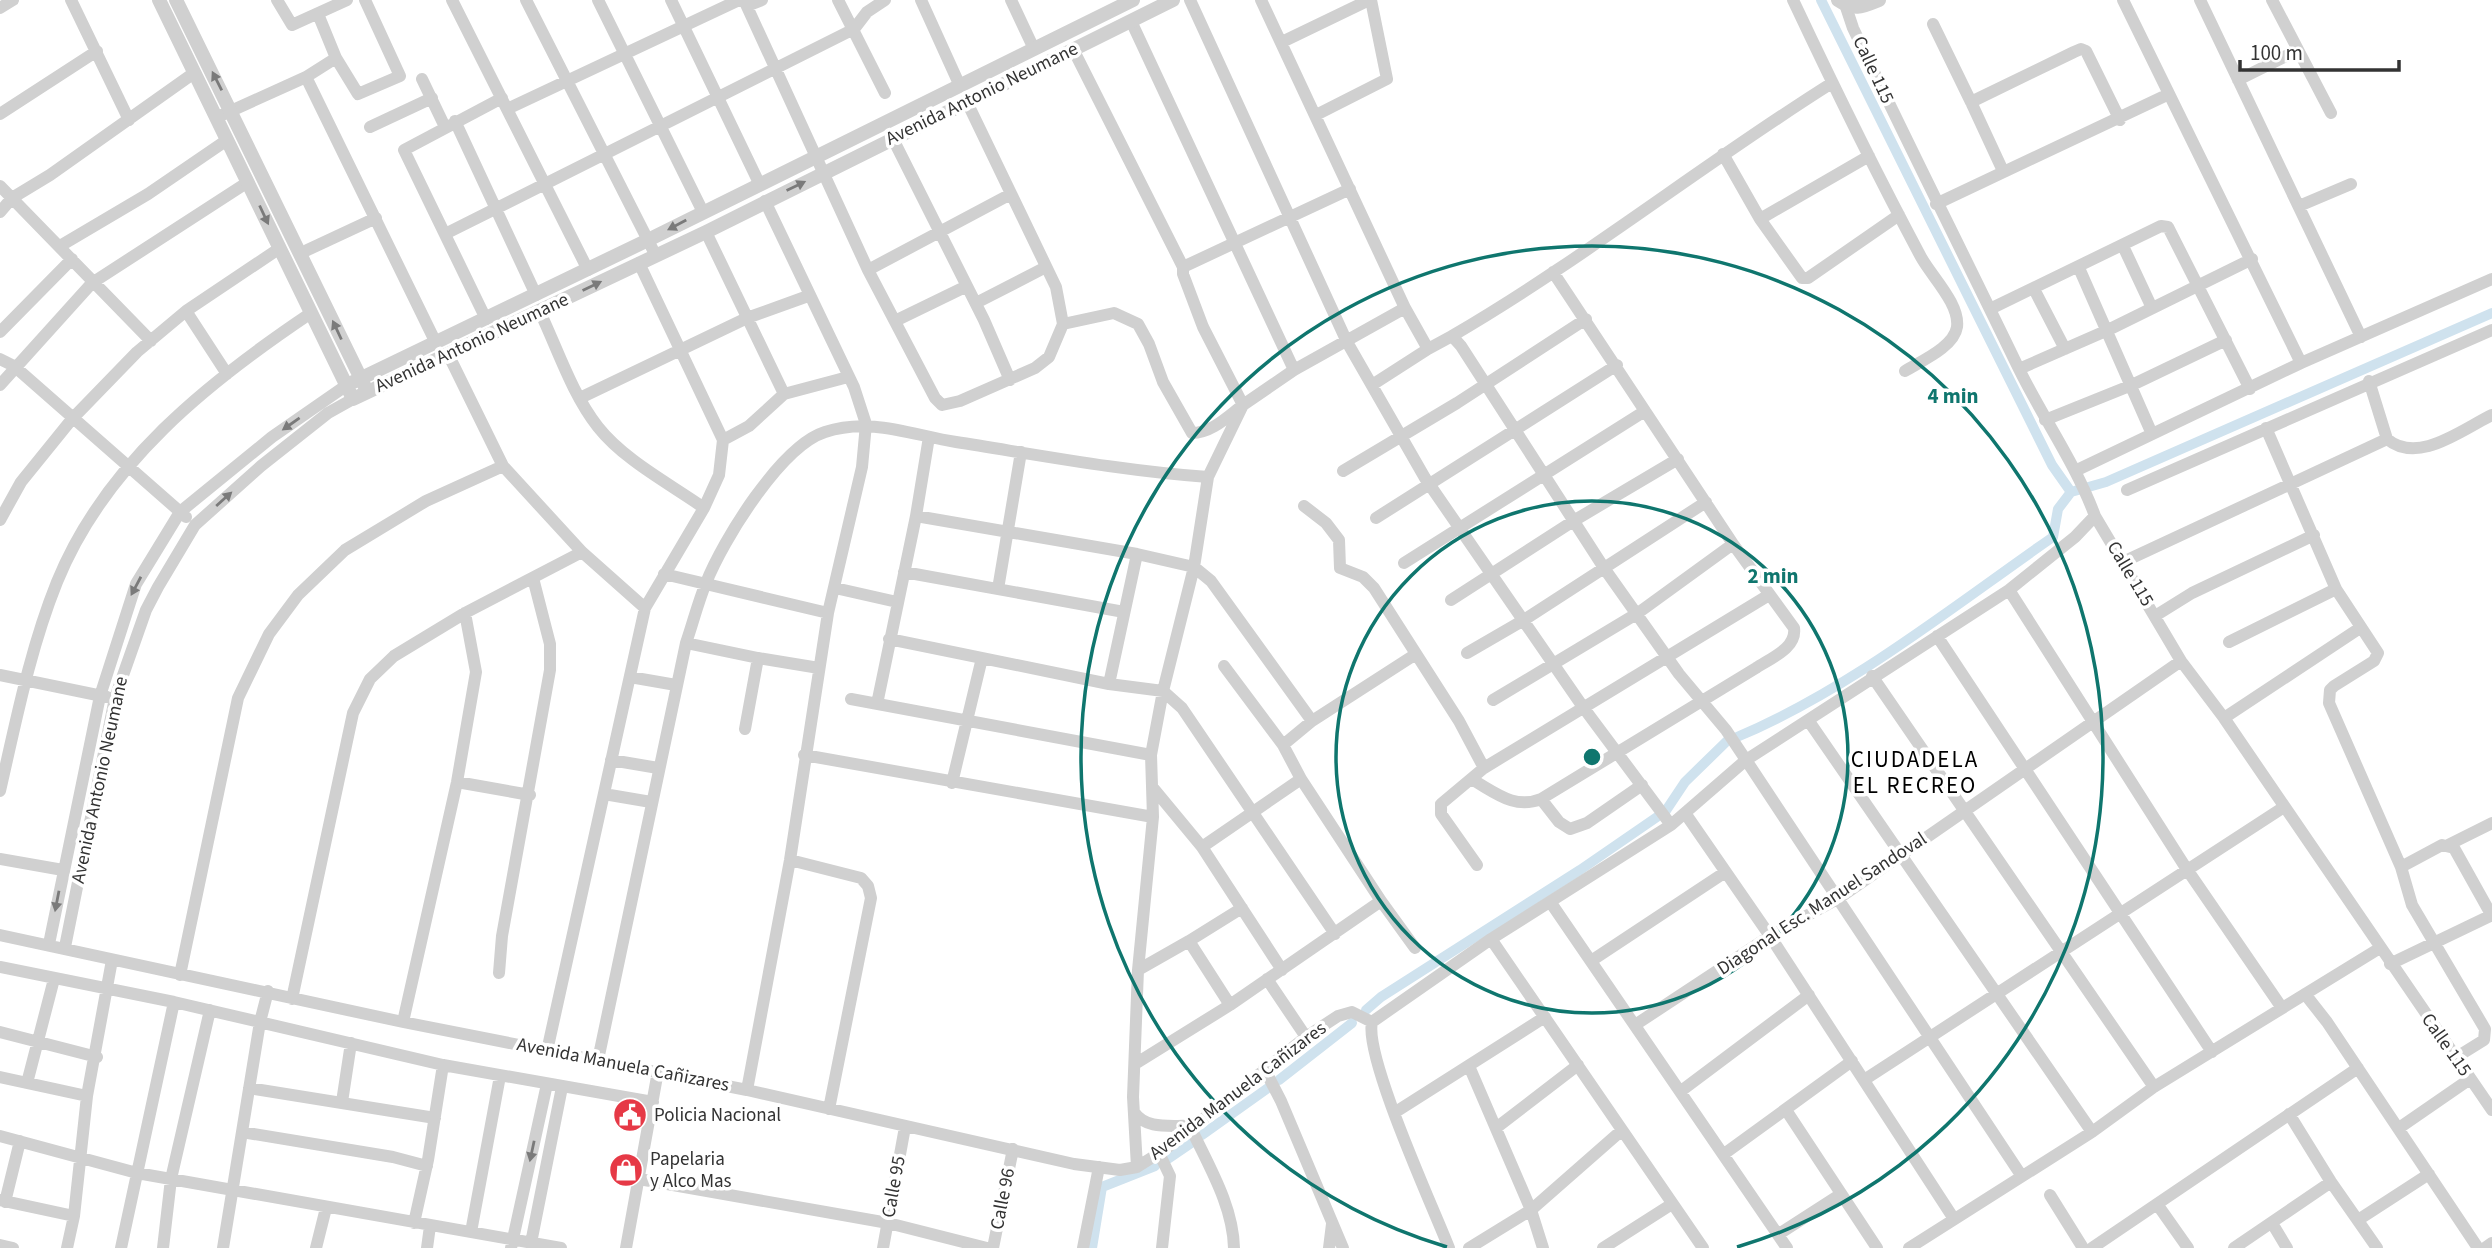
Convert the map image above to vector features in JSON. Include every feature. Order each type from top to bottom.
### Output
[{"type":"street","points":[[0,8],[13,0]]},
{"type":"street","points":[[71,0],[129,120]]},
{"type":"street","points":[[159,0],[311,313],[357,388]]},
{"type":"street","points":[[176,0],[301,253],[357,388]]},
{"type":"street","points":[[277,0],[292,25],[347,0]]},
{"type":"street","points":[[318,14],[336,58],[358,94],[400,76],[365,0]]},
{"type":"street","points":[[452,0],[588,270]]},
{"type":"street","points":[[526,0],[656,256]]},
{"type":"street","points":[[597,0],[703,212]]},
{"type":"street","points":[[671,0],[720,97],[759,183]]},
{"type":"street","points":[[486,319],[404,150],[450,124],[625,55],[683,24],[743,2],[762,0]]},
{"type":"street","points":[[838,0],[885,93]]},
{"type":"street","points":[[445,234],[854,29],[867,12],[885,0]]},
{"type":"street","points":[[920,0],[960,86]]},
{"type":"street","points":[[1011,0],[1034,49]]},
{"type":"street","name":"Avenida Antonio Neumane","points":[[48,944],[100,695],[129,600],[180,512],[272,437],[436,343],[1133,0]]},
{"type":"street","name":"Avenida Antonio Neumane","points":[[65,947],[115,698],[146,610],[195,525],[261,466],[357,388],[449,356],[1131,21],[1157,3],[1173,0]]},
{"type":"street","points":[[1190,0],[1347,342],[1402,437],[1430,484],[1583,707],[1671,825]]},
{"type":"street","points":[[1261,0],[1405,308],[1428,349]]},
{"type":"street","points":[[1282,42],[1370,0],[1387,79],[1316,116]]},
{"type":"street","points":[[1793,0],[1899,215],[1928,269],[1951,304],[1957,329],[1945,345],[1905,371]]},
{"type":"street","points":[[1842,2],[1860,9],[1879,0]]},
{"type":"street","points":[[2123,0],[2301,363]]},
{"type":"street","points":[[2200,0],[2361,337]]},
{"type":"street","points":[[2273,0],[2330,113]]},
{"type":"street","points":[[743,2],[777,66],[868,270],[942,405],[960,401],[1035,368],[1049,357],[1063,324],[1056,287],[1009,195],[966,100]]},
{"type":"street","name":"Calle 115","points":[[1842,2],[1936,204],[2045,420],[2087,494],[2095,516],[2181,662],[2224,718],[2492,1110]]},
{"type":"street","points":[[1131,21],[1294,370]]},
{"type":"street","points":[[1933,24],[2003,171]]},
{"type":"street","points":[[1073,49],[1183,267],[1183,274],[1203,327],[1243,405]]},
{"type":"street","points":[[1971,102],[2081,49],[2086,51],[2120,120]]},
{"type":"street","points":[[2238,80],[2298,50]]},
{"type":"street","points":[[0,114],[97,51]]},
{"type":"street","points":[[216,117],[306,77],[336,58]]},
{"type":"street","points":[[0,212],[12,198],[194,73]]},
{"type":"street","points":[[306,77],[436,343]]},
{"type":"street","points":[[422,79],[496,208],[536,295]]},
{"type":"street","points":[[1372,385],[1553,272],[1665,197],[1723,154],[1832,83]]},
{"type":"street","points":[[1936,204],[2003,171],[2120,120],[2169,94]]},
{"type":"street","points":[[370,127],[432,98]]},
{"type":"street","points":[[893,139],[976,303],[1010,380]]},
{"type":"street","points":[[60,246],[148,194],[227,140]]},
{"type":"street","points":[[1723,154],[1760,219],[1797,274],[1808,278],[1899,215]]},
{"type":"street","points":[[1760,219],[1869,156]]},
{"type":"street","points":[[0,385],[14,366],[92,283],[248,182]]},
{"type":"street","points":[[2299,206],[2351,184]]},
{"type":"street","points":[[0,186],[151,341]]},
{"type":"street","points":[[1183,267],[1350,189]]},
{"type":"street","points":[[868,270],[1009,195]]},
{"type":"street","points":[[747,1090],[790,860],[804,755],[828,613],[862,467],[866,424],[860,402],[765,201]]},
{"type":"street","points":[[301,253],[376,218]]},
{"type":"street","points":[[1990,309],[2161,226],[2168,227],[2250,389]]},
{"type":"street","points":[[706,232],[784,394]]},
{"type":"street","points":[[2123,246],[2152,308]]},
{"type":"street","points":[[0,520],[21,482],[72,419],[151,341],[186,311],[280,248]]},
{"type":"street","points":[[0,332],[72,259]]},
{"type":"street","points":[[2019,369],[2108,330],[2252,259]]},
{"type":"street","points":[[547,1051],[645,608],[704,508],[719,475],[723,440],[639,263]]},
{"type":"street","points":[[976,303],[1046,267]]},
{"type":"street","points":[[2079,268],[2152,434]]},
{"type":"street","points":[[1471,779],[1510,800],[1527,805],[1618,754],[1793,642],[1794,628],[1732,544],[1617,365],[1553,272]]},
{"type":"street","points":[[2076,475],[2152,434],[2301,363],[2492,279]]},
{"type":"street","points":[[895,321],[967,286]]},
{"type":"street","points":[[2034,289],[2065,349]]},
{"type":"street","points":[[580,398],[747,318],[808,296]]},
{"type":"street","points":[[1063,324],[1114,313],[1138,324],[1149,344],[1163,382],[1192,433],[1215,426],[1294,370],[1405,308]]},
{"type":"street","points":[[186,311],[227,374]]},
{"type":"street","points":[[540,312],[580,398],[597,426],[616,445],[704,508]]},
{"type":"street","points":[[0,791],[25,680],[56,583],[102,498],[145,445],[227,374],[311,313]]},
{"type":"street","points":[[1343,471],[1487,384],[1586,319]]},
{"type":"street","points":[[2127,490],[2369,381],[2492,330]]},
{"type":"street","points":[[1452,336],[1487,384],[1605,568],[1699,701],[1726,730],[2021,1175]]},
{"type":"street","points":[[2045,420],[2132,385],[2226,340]]},
{"type":"street","points":[[449,356],[503,467],[534,504],[582,552],[645,608]]},
{"type":"street","points":[[0,359],[14,366],[195,525]]},
{"type":"street","points":[[1376,518],[1517,432],[1617,365]]},
{"type":"street","points":[[723,440],[758,419],[784,394],[848,377]]},
{"type":"street","points":[[2369,381],[2387,439],[2398,447],[2418,450],[2492,415]]},
{"type":"street","points":[[1137,1167],[1134,1112],[1138,970],[1153,817],[1151,755],[1163,691],[1194,567],[1208,477],[1243,405]]},
{"type":"street","points":[[1404,563],[1645,411]]},
{"type":"street","points":[[598,1060],[676,685],[706,582],[729,537],[786,458],[802,444],[825,432],[866,424],[1021,452],[1164,474],[1208,477]]},
{"type":"street","points":[[2266,428],[2336,589],[2378,653],[2377,657],[2330,690],[2329,704],[2401,867],[2412,905],[2457,978],[2486,1035],[2484,1040],[2455,1058]]},
{"type":"street","points":[[877,704],[888,639],[916,516],[929,437]]},
{"type":"street","points":[[2123,562],[2289,482],[2387,439]]},
{"type":"street","points":[[998,589],[1021,452]]},
{"type":"street","points":[[1451,600],[1575,520],[1678,459]]},
{"type":"street","points":[[180,975],[239,698],[269,634],[298,594],[345,550],[426,501],[503,467]]},
{"type":"street","points":[[1467,653],[1524,620],[1706,502]]},
{"type":"street","points":[[1304,506],[1326,523],[1339,540],[1340,568],[1363,577],[1374,588],[1484,768]]},
{"type":"street","points":[[916,516],[1137,554],[1194,567],[1211,581],[1312,720]]},
{"type":"street","points":[[1449,1248],[1394,1113],[1369,1040],[1368,1020],[1671,825],[1746,760],[1872,676],[2009,590],[2075,537],[2095,516]]},
{"type":"street","points":[[2155,615],[2192,593],[2314,535]]},
{"type":"street","points":[[1493,700],[1638,613],[1732,544]]},
{"type":"street","points":[[292,999],[353,713],[370,679],[394,656],[465,613],[582,552]]},
{"type":"street","points":[[1109,684],[1137,554]]},
{"type":"street","points":[[904,572],[1124,611]]},
{"type":"street","points":[[664,574],[828,613]]},
{"type":"street","points":[[499,973],[502,936],[551,670],[546,622],[533,578]]},
{"type":"street","points":[[835,588],[897,602]]},
{"type":"street","points":[[2229,642],[2336,589]]},
{"type":"street","points":[[2009,590],[2186,868],[2282,1008]]},
{"type":"street","points":[[1478,865],[1441,814],[1441,804],[1484,768],[1769,595]]},
{"type":"street","points":[[403,1022],[457,782],[476,673],[465,613]]},
{"type":"street","points":[[2224,718],[2360,628]]},
{"type":"street","points":[[1937,636],[2212,1052]]},
{"type":"street","points":[[888,639],[1109,684],[1163,691],[1182,708],[1335,934]]},
{"type":"street","points":[[687,643],[819,668]]},
{"type":"street","points":[[1283,745],[1312,720],[1416,654]]},
{"type":"street","points":[[745,729],[758,658]]},
{"type":"street","points":[[952,783],[982,658]]},
{"type":"street","name":"Diagonal Esc. Manuel Sandoval","points":[[1635,1025],[1770,936],[1839,898],[2181,662]]},
{"type":"street","points":[[1223,666],[1283,745],[1301,779],[1415,948]]},
{"type":"street","points":[[0,675],[115,698]]},
{"type":"street","points":[[1872,676],[1967,810],[2154,1087]]},
{"type":"street","points":[[629,677],[676,685]]},
{"type":"street","points":[[851,699],[1151,755]]},
{"type":"street","points":[[1808,720],[1903,854],[2092,1132]]},
{"type":"street","points":[[804,755],[1153,817]]},
{"type":"street","points":[[611,760],[658,768]]},
{"type":"street","points":[[1202,847],[1301,779]]},
{"type":"street","points":[[457,782],[530,795]]},
{"type":"street","points":[[1541,799],[1559,822],[1570,829],[1587,823],[1642,785]]},
{"type":"street","points":[[1154,789],[1202,847],[1282,970]]},
{"type":"street","points":[[604,794],[651,802]]},
{"type":"street","points":[[1864,1080],[2186,868],[2284,807]]},
{"type":"street","points":[[1685,813],[1770,936],[1954,1219]]},
{"type":"street","points":[[2401,867],[2441,845],[2448,845],[2492,823]]},
{"type":"street","points":[[2390,964],[2492,916],[2454,848],[2448,845]]},
{"type":"street","points":[[0,859],[63,870]]},
{"type":"street","points":[[790,860],[861,878],[868,886],[871,898],[829,1110]]},
{"type":"street","points":[[1591,961],[1724,873]]},
{"type":"street","points":[[1135,1064],[1230,1005],[1381,901]]},
{"type":"street","points":[[1551,902],[1787,1248]]},
{"type":"street","points":[[1138,970],[1242,908]]},
{"type":"street","name":"Avenida Manuela Cañizares","points":[[0,935],[65,947],[111,965],[180,975],[267,996],[747,1090],[905,1127],[1120,1170],[1137,1167],[1159,1153],[1306,1037],[1346,1013],[1368,1020]]},
{"type":"street","points":[[1491,939],[1703,1248]]},
{"type":"street","points":[[1189,941],[1230,1005]]},
{"type":"street","points":[[1909,1248],[2092,1132],[2154,1087],[2380,948]]},
{"type":"street","points":[[67,1248],[74,1216],[87,1096],[97,1056],[111,965]]},
{"type":"street","points":[[0,967],[54,979],[107,986],[443,1065],[653,1101]]},
{"type":"street","points":[[27,1083],[54,979]]},
{"type":"street","points":[[1267,979],[1306,1037]]},
{"type":"street","points":[[2305,994],[2399,1128],[2478,1248]]},
{"type":"street","points":[[1681,1091],[1809,995]]},
{"type":"street","points":[[223,1248],[260,1020],[267,996]]},
{"type":"street","points":[[121,1248],[174,1002]]},
{"type":"street","points":[[163,1248],[172,1179],[210,1010]]},
{"type":"street","points":[[1394,1113],[1545,1017]]},
{"type":"street","points":[[0,1032],[97,1056]]},
{"type":"street","points":[[342,1102],[351,1043]]},
{"type":"street","points":[[1724,1154],[1852,1061]]},
{"type":"street","points":[[414,1223],[427,1166],[443,1065]]},
{"type":"street","points":[[1496,1128],[1578,1065]]},
{"type":"street","points":[[1469,1066],[1531,1210],[1543,1248]]},
{"type":"street","points":[[1264,1068],[1343,1248]]},
{"type":"street","points":[[2092,1248],[2358,1068]]},
{"type":"street","points":[[626,1248],[658,1072]]},
{"type":"street","points":[[471,1232],[500,1076]]},
{"type":"street","points":[[0,1077],[87,1096]]},
{"type":"street","points":[[2399,1128],[2470,1079]]},
{"type":"street","points":[[512,1244],[547,1084]]},
{"type":"street","points":[[531,1245],[562,1087]]},
{"type":"street","points":[[249,1088],[435,1118]]},
{"type":"street","points":[[1786,1110],[1877,1248]]},
{"type":"street","points":[[1134,1112],[1139,1120],[1149,1123],[1190,1126],[1214,1174],[1234,1234],[1234,1248]]},
{"type":"street","points":[[2289,1114],[2331,1182],[2377,1248]]},
{"type":"street","name":"Calle 95","points":[[883,1248],[905,1127]]},
{"type":"street","points":[[1469,1248],[1531,1210],[1622,1131]]},
{"type":"street","points":[[242,1132],[393,1157],[427,1166]]},
{"type":"street","points":[[0,1136],[137,1172],[232,1191],[471,1232],[512,1244],[561,1248]]},
{"type":"street","points":[[20,1141],[3,1201],[74,1216]]},
{"type":"street","name":"Calle 96","points":[[993,1248],[1013,1149]]},
{"type":"street","points":[[1159,1153],[1170,1176],[1162,1248]]},
{"type":"street","points":[[1083,1248],[1099,1167]]},
{"type":"street","points":[[2358,1220],[2429,1174]]},
{"type":"street","points":[[639,1179],[888,1223],[987,1248]]},
{"type":"street","points":[[2234,1248],[2331,1182]]},
{"type":"street","points":[[1779,1234],[1841,1194]]},
{"type":"street","points":[[2050,1195],[2083,1248]]},
{"type":"street","points":[[1603,1248],[1672,1204]]},
{"type":"street","points":[[2157,1204],[2188,1248]]},
{"type":"street","points":[[316,1248],[326,1208]]},
{"type":"street","points":[[1329,1248],[1332,1221]]},
{"type":"street","points":[[2272,1223],[2287,1248]]},
{"type":"street","points":[[427,1248],[430,1226]]},
{"type":"street","points":[[2485,1248],[2492,1243]]},
{"type":"street","points":[[0,1245],[12,1248]]},
{"type":"waterway","points":[[1821,0],[2052,465],[2071,492],[2106,482],[2492,313]]},
{"type":"waterway","points":[[1737,737],[1779,717],[1860,671],[2053,537],[2058,509],[2071,492]]},
{"type":"waterway","points":[[1665,812],[1685,782],[1727,741]]},
{"type":"waterway","points":[[1366,1010],[1381,997],[1580,870],[1657,817]]},
{"type":"waterway","points":[[1279,1080],[1352,1023]]},
{"type":"waterway","points":[[1202,1135],[1268,1088]]},
{"type":"waterway","points":[[1169,1158],[1191,1143]]},
{"type":"waterway","points":[[1092,1248],[1102,1187],[1155,1166]]},
{"type":"place","name":"Policia Nacional","points":[[630,1115]]},
{"type":"place","name":"Papelaria y Alco Mas","points":[[626,1170]]},
{"type":"district","name":"CIUDADELA EL RECREO","points":[[1915,772]]}]
